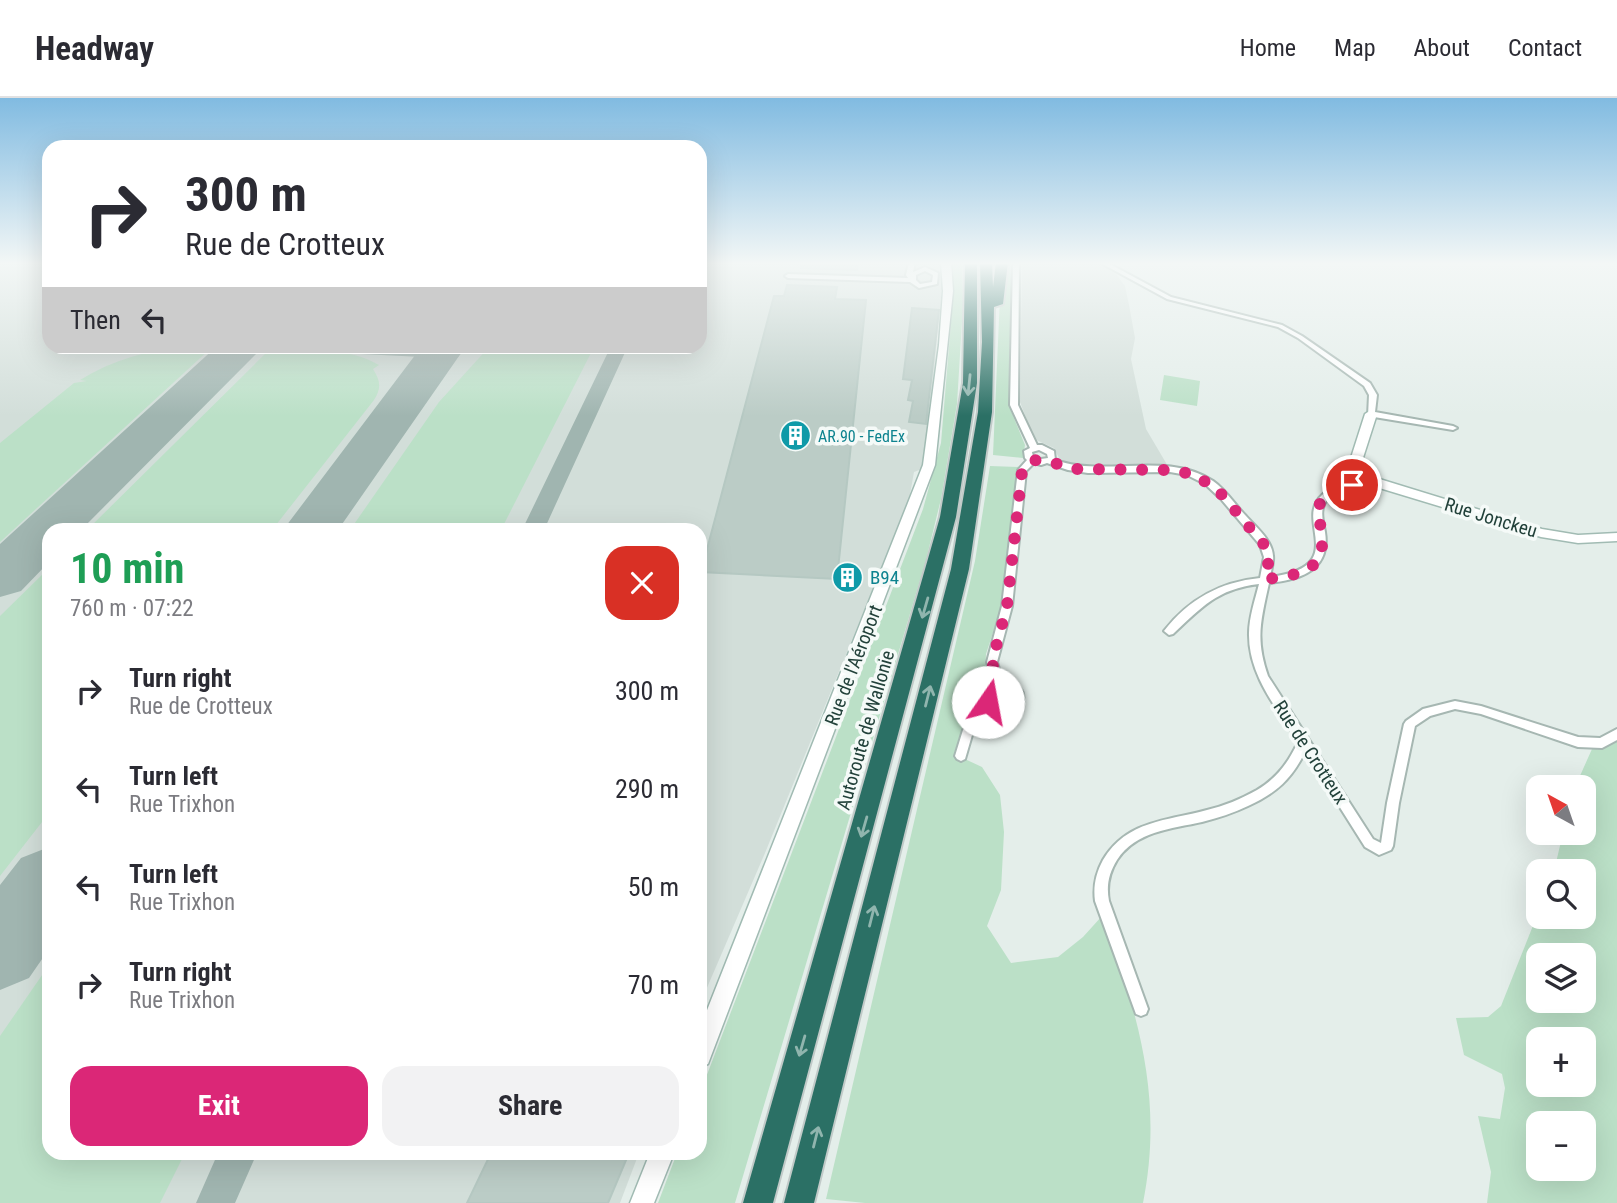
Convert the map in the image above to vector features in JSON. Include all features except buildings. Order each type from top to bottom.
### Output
[{"type":"highway","name":"Autoroute de Wallonie","points":[[758,1203],[948,517],[970,383],[971,314]]},
{"type":"highway","points":[[799,1203],[960,569],[979,468],[984,425],[989,314]]},
{"type":"highway","points":[[989,323],[996,314]]},
{"type":"street","name":"Rue de l'Aéroport","points":[[707,1038],[929,466],[946,314]]},
{"type":"street","points":[[1015,314],[1014,405],[1034,448]]},
{"type":"street","points":[[1231,314],[1280,326],[1300,337],[1367,385],[1373,396],[1371,414],[1355,464],[1360,475],[1368,480]]},
{"type":"street","points":[[1371,414],[1453,428]]},
{"type":"street","points":[[997,683],[992,662],[1007,606],[1022,471],[1032,460],[1027,453],[1034,448],[1044,448],[1051,453],[1049,461]]},
{"type":"street","name":"Rue de Crotteux","points":[[1032,460],[1049,461],[1068,469],[1175,470],[1204,479],[1217,489],[1266,547],[1269,561],[1254,632],[1258,660],[1269,689],[1369,842],[1379,849],[1387,846],[1410,724],[1427,712],[1455,705],[1480,710],[1578,742],[1602,743],[1617,734]]},
{"type":"street","points":[[1169,631],[1221,590],[1294,575],[1313,564],[1322,548],[1318,513],[1322,500],[1332,493],[1368,480]]},
{"type":"street","name":"Rue Jonckeu","points":[[1368,480],[1541,533],[1578,539],[1617,537]]},
{"type":"street","points":[[997,683],[1015,690],[1019,700],[1017,705],[1005,709],[992,706],[988,702],[985,692],[997,683]]},
{"type":"street","points":[[961,756],[967,733],[992,706]]},
{"type":"street","points":[[1141,1009],[1102,901],[1100,884],[1111,857],[1126,839],[1140,831],[1219,812],[1261,792],[1290,769],[1304,742]]},
{"type":"street","points":[[642,1203],[659,1160]]},
{"type":"shaded area","points":[[0,314],[42,314],[42,354],[707,354],[707,314],[939,314],[926,457],[922,469],[914,472],[909,500],[707,988],[707,523],[42,523],[42,1160],[636,1160],[620,1203],[0,1203]]},
{"type":"shaded area","points":[[1021,314],[1130,314],[1135,338],[1131,359],[1146,429],[1169,468],[1072,467],[1061,462],[1054,448],[1034,439],[1020,402]]},
{"type":"green space","points":[[952,314],[962,314],[957,404],[941,499],[926,560],[735,1203],[658,1203],[674,1160],[707,1160],[707,1075],[923,509],[941,443]]},
{"type":"green space","points":[[999,314],[1012,314],[1009,406],[1025,445],[1023,458],[993,455]]},
{"type":"green space","points":[[143,354],[205,354],[0,542],[0,443],[74,383],[87,381],[80,380]]},
{"type":"green space","points":[[265,354],[349,354],[379,365],[373,369],[379,380],[377,396],[277,523],[94,523]]},
{"type":"green space","points":[[483,354],[590,354],[505,523],[355,523],[439,402]]},
{"type":"green space","points":[[1164,375],[1200,381],[1197,406],[1160,400]]},
{"type":"green space","points":[[990,466],[1020,467],[1014,494],[1003,602],[986,654],[985,679],[981,687],[983,710],[961,732],[954,754],[982,767],[1000,795],[1004,832],[1001,890],[987,926],[1011,963],[1058,957],[1083,937],[1102,916],[1127,987],[1144,1056],[1151,1128],[1143,1203],[865,1203],[826,1199],[975,561]]},
{"type":"green space","points":[[42,575],[42,822],[0,876],[0,616]]},
{"type":"green space","points":[[1617,734],[1617,1203],[1487,1203],[1491,1172],[1478,1116],[1500,1119],[1505,1088],[1502,1074],[1464,1055],[1456,1018],[1488,1017],[1501,1006],[1526,943],[1526,1013],[1596,1013],[1596,943],[1526,943],[1532,929],[1596,929],[1596,859],[1557,859],[1560,845],[1596,845],[1596,775],[1580,775],[1592,749],[1578,742],[1602,743]]},
{"type":"green space","points":[[42,975],[42,1160],[182,1160],[160,1203],[0,1203],[0,1036]]},
{"type":"taxiway","points":[[375,442],[420,387],[452,354]]},
{"type":"taxiway","points":[[536,523],[616,354]]},
{"type":"taxiway","points":[[0,959],[42,896]]},
{"type":"taxiway","points":[[215,1203],[235,1160]]},
{"type":"runway","points":[[56,523],[235,354]]},
{"type":"runway","points":[[315,523],[439,354]]},
{"type":"runway","points":[[0,577],[42,537]]},
{"type":"runway","points":[[0,950],[42,893]]},
{"type":"place","name":"AR.90 - FedEx","points":[[795,436]]},
{"type":"place","name":"B94","points":[[847,577]]},
{"type":"route","points":[[988,702],[985,692],[997,683],[992,662],[1007,606],[1022,471],[1032,460],[1049,461],[1072,469],[1187,472],[1209,482],[1266,547],[1269,557],[1266,579],[1289,577],[1309,568],[1317,560],[1322,548],[1318,506],[1328,495],[1352,485]]}]
